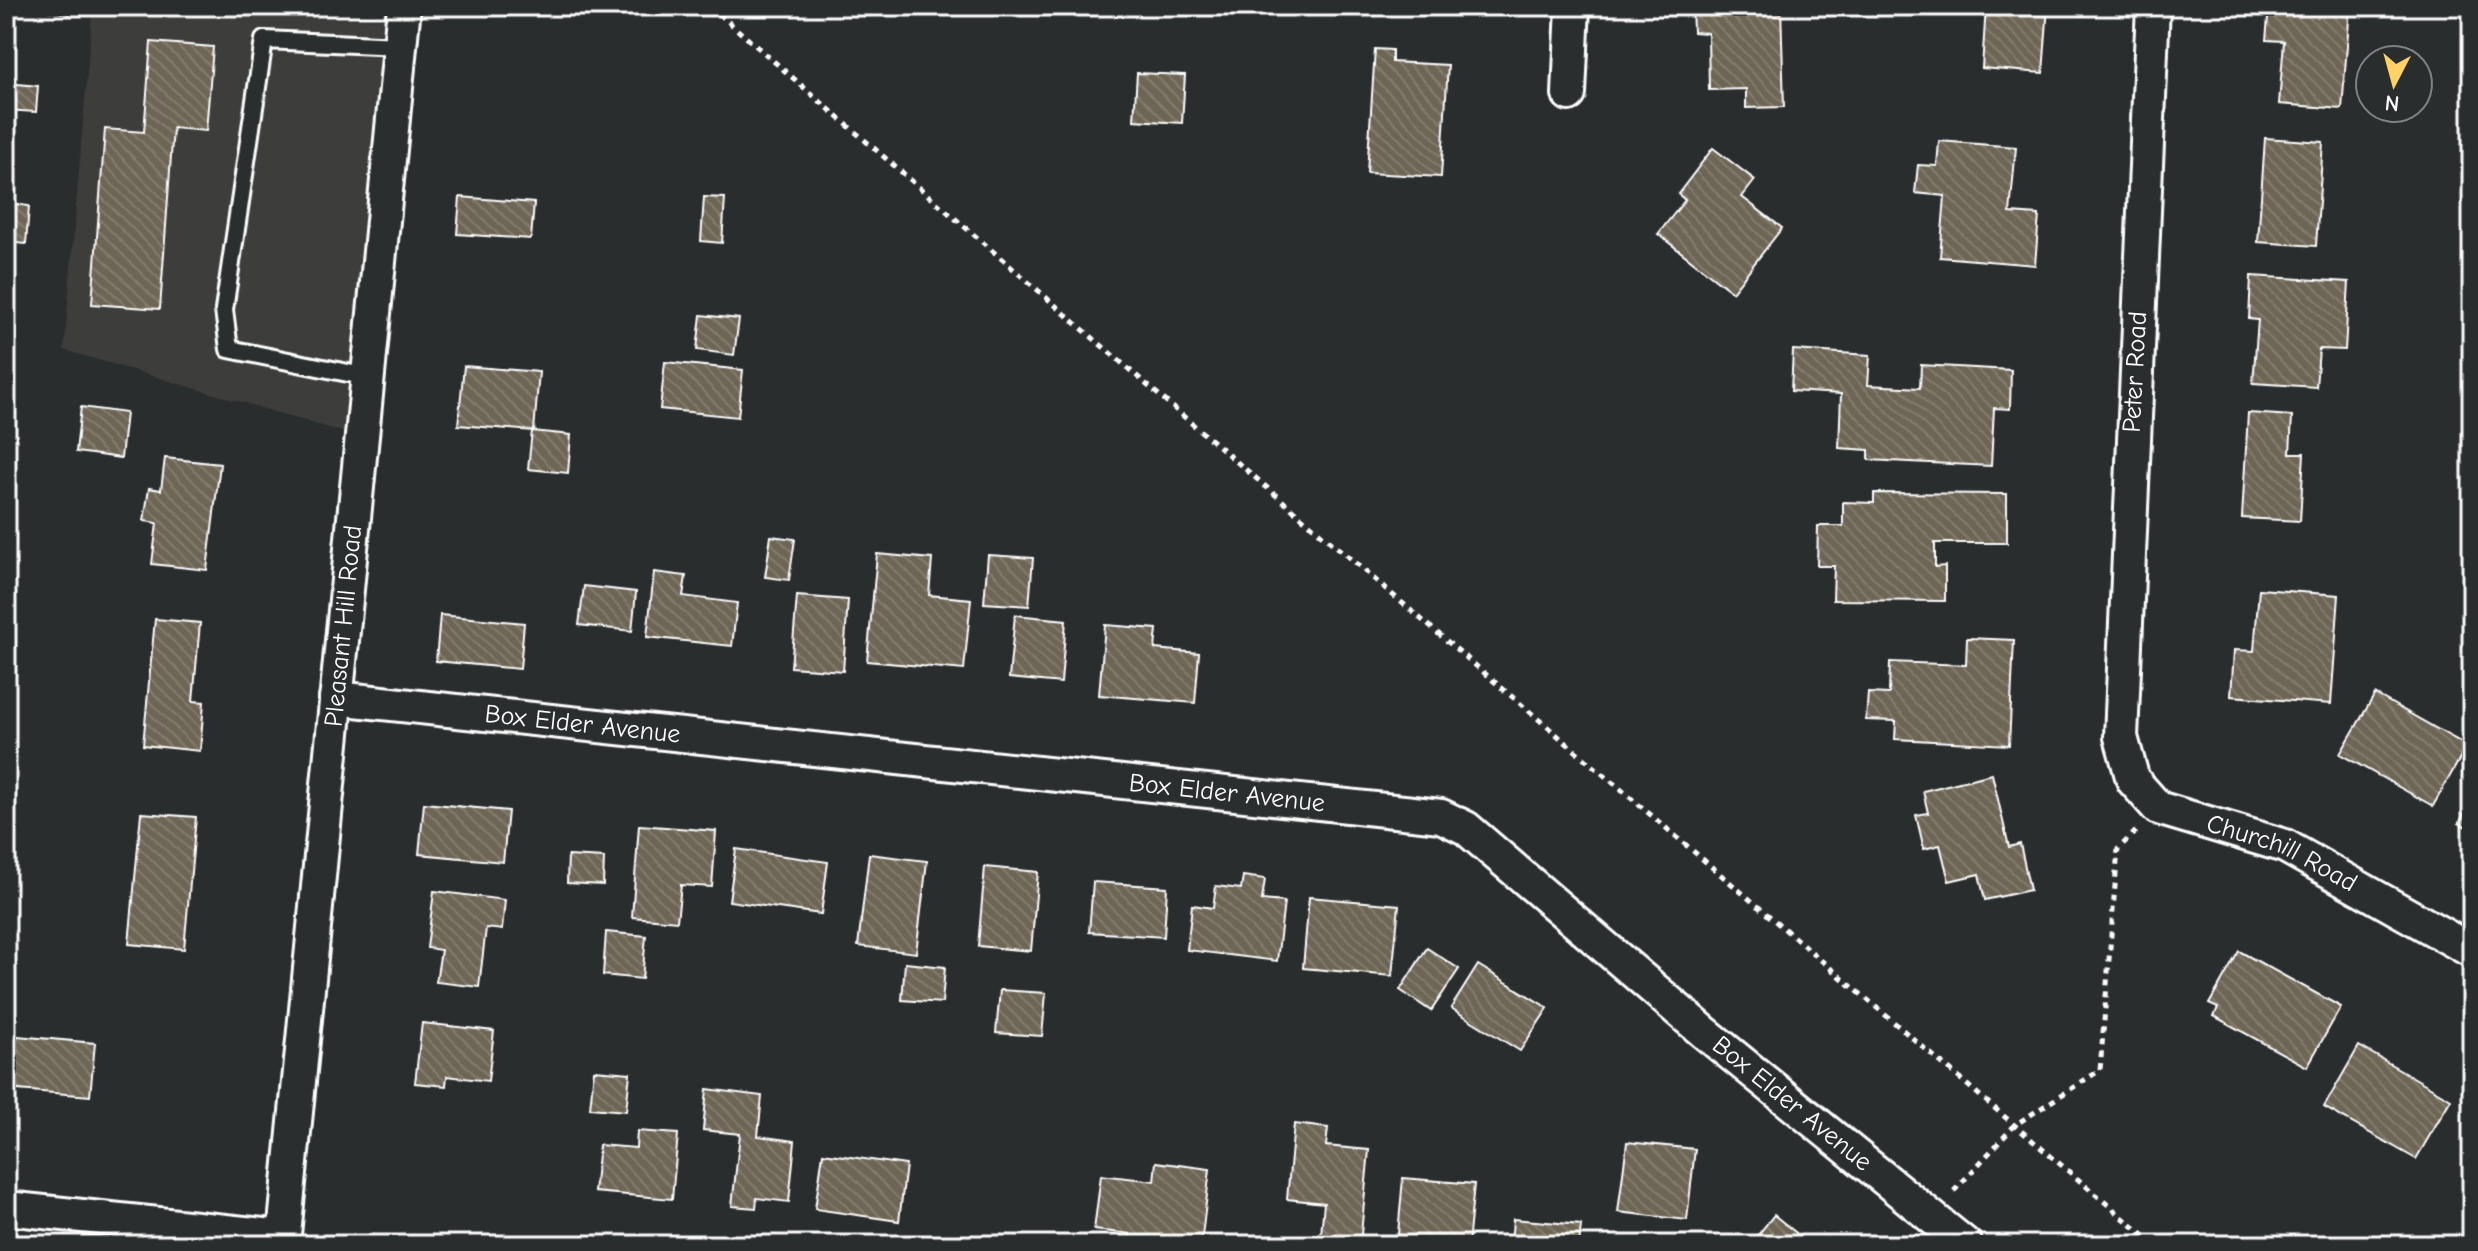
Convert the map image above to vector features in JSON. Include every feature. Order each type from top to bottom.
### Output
[{"type":"street","name":"Pleasant Hill Road","points":[[283,1241],[404,6]]},
{"type":"street","points":[[1569,94],[1573,6]]},
{"type":"street","name":"Peter Road","points":[[2153,6],[2121,737],[2133,780],[2158,808]]},
{"type":"street","name":"Box Elder Avenue","points":[[336,698],[1441,816],[1466,828],[1704,1032],[1966,1245]]},
{"type":"street","name":"Churchill Road","points":[[2158,808],[2285,846],[2472,951]]},
{"type":"street","points":[[6,1208],[283,1241]]},
{"type":"lane","points":[[368,377],[229,349],[224,310],[264,40],[400,46]]},
{"type":"path","points":[[710,6],[1188,420],[2155,1245]]},
{"type":"path","points":[[1931,1215],[2015,1125],[2100,1070],[2118,849],[2158,808]]},
{"type":"shaded area","points":[[92,15],[393,19],[343,432],[64,350]]},
{"type":"building","points":[[24,6],[71,6],[70,14]]},
{"type":"building","points":[[1692,6],[1781,6],[1784,107],[1746,108],[1746,89],[1709,90],[1708,33],[1693,32]]},
{"type":"building","points":[[1986,6],[2048,6],[2043,73],[1982,68]]},
{"type":"building","points":[[2269,6],[2350,7],[2342,109],[2279,104],[2284,41],[2266,40]]},
{"type":"building","points":[[151,42],[213,47],[206,131],[173,128],[160,309],[92,304],[105,129],[144,132]]},
{"type":"building","points":[[1375,49],[1392,50],[1392,62],[1448,65],[1441,177],[1367,173]]},
{"type":"building","points":[[1137,73],[1185,75],[1182,123],[1134,120]]},
{"type":"building","points":[[6,83],[38,86],[36,112],[6,110]]},
{"type":"building","points":[[2265,138],[2323,142],[2316,246],[2258,242]]},
{"type":"building","points":[[1939,141],[2016,147],[2010,213],[2039,215],[2035,265],[1940,257],[1945,196],[1915,193],[1918,165],[1937,166]]},
{"type":"building","points":[[1713,148],[1755,180],[1742,197],[1782,228],[1732,292],[1658,234],[1685,200],[1678,194]]},
{"type":"building","points":[[460,197],[534,203],[531,239],[457,234]]},
{"type":"building","points":[[704,197],[725,198],[722,243],[701,241]]},
{"type":"building","points":[[6,203],[29,206],[26,244],[6,242]]},
{"type":"building","points":[[2251,276],[2349,282],[2345,350],[2319,349],[2316,387],[2253,383],[2258,320],[2249,319]]},
{"type":"building","points":[[701,315],[739,319],[734,355],[697,350]]},
{"type":"building","points":[[1793,350],[1870,355],[1868,385],[1920,388],[1921,365],[2011,370],[2010,409],[1994,408],[1991,466],[1869,460],[1869,450],[1839,448],[1841,394],[1791,391]]},
{"type":"building","points":[[665,362],[743,370],[738,417],[660,409]]},
{"type":"building","points":[[464,366],[539,372],[534,431],[458,425]]},
{"type":"building","points":[[81,407],[126,413],[121,458],[76,452]]},
{"type":"building","points":[[2248,413],[2292,416],[2290,453],[2304,453],[2300,521],[2242,518]]},
{"type":"building","points":[[532,431],[571,435],[568,473],[528,469]]},
{"type":"building","points":[[165,458],[220,464],[207,570],[152,564],[157,523],[144,521],[149,488],[161,490]]},
{"type":"building","points":[[1874,493],[2007,494],[2007,543],[1935,543],[1935,567],[1945,566],[1945,601],[1833,600],[1834,566],[1817,566],[1818,526],[1843,526],[1843,502],[1874,503]]},
{"type":"building","points":[[771,536],[795,539],[789,580],[765,577]]},
{"type":"building","points":[[877,554],[932,559],[929,595],[971,599],[964,670],[867,661]]},
{"type":"building","points":[[988,555],[1033,558],[1029,606],[984,603]]},
{"type":"building","points":[[654,572],[686,576],[683,596],[737,603],[732,646],[647,637]]},
{"type":"building","points":[[584,586],[636,592],[632,631],[579,625]]},
{"type":"building","points":[[2259,589],[2339,595],[2331,704],[2231,696],[2234,650],[2254,651]]},
{"type":"building","points":[[797,596],[848,600],[843,671],[791,667]]},
{"type":"building","points":[[440,615],[524,623],[520,669],[436,661]]},
{"type":"building","points":[[1015,615],[1066,620],[1061,683],[1009,678]]},
{"type":"building","points":[[155,619],[200,623],[193,701],[204,702],[200,751],[143,745]]},
{"type":"building","points":[[1105,625],[1157,629],[1155,649],[1199,653],[1195,703],[1099,695]]},
{"type":"building","points":[[1967,638],[2014,640],[2009,745],[1895,739],[1896,721],[1866,720],[1868,693],[1889,694],[1890,662],[1966,665]]},
{"type":"building","points":[[2375,694],[2467,746],[2433,806],[2340,754]]},
{"type":"building","points":[[1992,774],[2009,847],[2020,844],[2030,890],[1985,900],[1979,874],[1949,881],[1940,845],[1924,849],[1916,815],[1928,813],[1923,791]]},
{"type":"building","points":[[2472,800],[2472,830],[2459,823]]},
{"type":"building","points":[[424,803],[508,811],[503,862],[419,854]]},
{"type":"building","points":[[141,813],[196,817],[184,949],[129,944]]},
{"type":"building","points":[[639,825],[716,831],[712,887],[681,885],[677,921],[632,917]]},
{"type":"building","points":[[736,849],[828,862],[821,914],[729,901]]},
{"type":"building","points":[[869,854],[927,861],[916,953],[858,946]]},
{"type":"building","points":[[568,856],[604,858],[603,885],[567,883]]},
{"type":"building","points":[[985,867],[1038,872],[1031,951],[978,946]]},
{"type":"building","points":[[1243,876],[1265,879],[1262,900],[1284,902],[1277,961],[1187,950],[1192,905],[1213,908],[1216,886],[1241,889]]},
{"type":"building","points":[[1093,882],[1167,887],[1164,937],[1089,932]]},
{"type":"building","points":[[434,891],[505,900],[502,930],[486,928],[479,987],[436,982],[441,950],[427,948]]},
{"type":"building","points":[[1309,897],[1399,905],[1392,976],[1303,968]]},
{"type":"building","points":[[606,932],[646,936],[642,979],[603,975]]},
{"type":"building","points":[[1427,948],[1459,969],[1431,1011],[1400,990]]},
{"type":"building","points":[[2239,951],[2341,1007],[2307,1067],[2214,1016],[2218,1008],[2209,1004]]},
{"type":"building","points":[[905,963],[945,967],[942,1003],[902,1000]]},
{"type":"building","points":[[1478,965],[1548,1008],[1520,1051],[1451,1008]]},
{"type":"building","points":[[1000,990],[1046,993],[1042,1036],[996,1033]]},
{"type":"building","points":[[422,1023],[494,1031],[488,1081],[447,1076],[446,1086],[415,1083]]},
{"type":"building","points":[[6,1035],[95,1043],[90,1096],[6,1089]]},
{"type":"building","points":[[2359,1046],[2451,1099],[2416,1159],[2324,1107]]},
{"type":"building","points":[[594,1070],[630,1073],[626,1111],[590,1108]]},
{"type":"building","points":[[707,1089],[762,1096],[758,1136],[795,1141],[789,1202],[757,1198],[756,1208],[732,1206],[740,1134],[703,1130]]},
{"type":"building","points":[[1294,1124],[1328,1128],[1326,1146],[1369,1150],[1360,1245],[1320,1245],[1324,1203],[1287,1199]]},
{"type":"building","points":[[637,1131],[678,1134],[672,1199],[594,1192],[599,1145],[636,1148]]},
{"type":"building","points":[[1627,1142],[1695,1149],[1687,1220],[1618,1212]]},
{"type":"building","points":[[823,1153],[906,1165],[899,1221],[815,1209]]},
{"type":"building","points":[[1156,1162],[1210,1169],[1201,1245],[1129,1243],[1130,1234],[1094,1230],[1101,1175],[1154,1181]]},
{"type":"building","points":[[1403,1178],[1474,1184],[1468,1245],[1397,1245]]},
{"type":"building","points":[[1774,1215],[1811,1245],[1750,1245]]},
{"type":"building","points":[[1513,1219],[1581,1225],[1579,1245],[1511,1245]]}]
